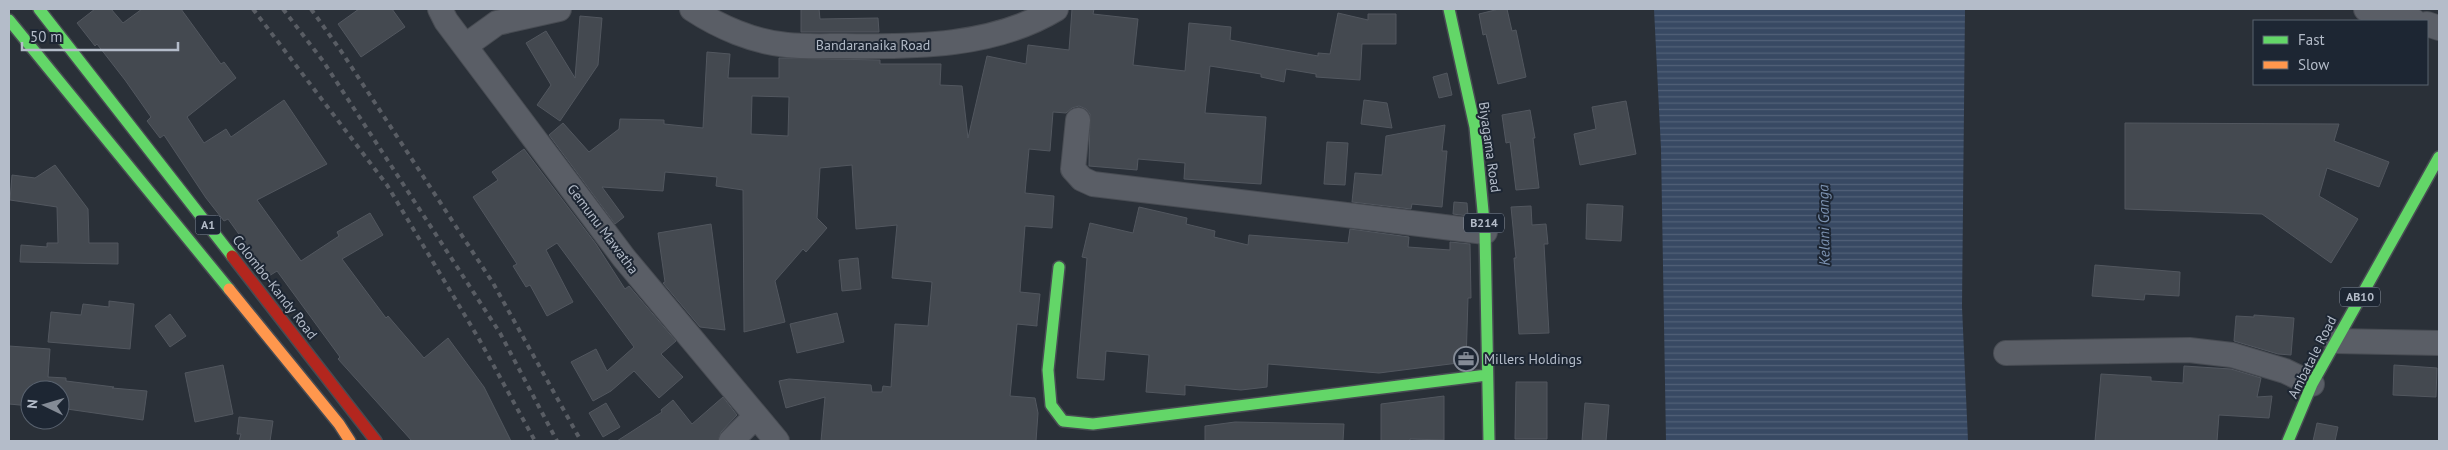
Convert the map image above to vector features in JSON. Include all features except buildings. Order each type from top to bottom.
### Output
[{"type":"main road","name":"Colombo-Kandy Road","points":[[39,9],[376,441]]},
{"type":"main road","name":"Biyagama Road","points":[[1449,9],[1475,127],[1485,232],[1489,441]]},
{"type":"main road","name":"A1","points":[[9,20],[339,435]]},
{"type":"main road","name":"Ambatale Road","points":[[2288,441],[2312,384],[2439,157]]},
{"type":"main road","points":[[1059,267],[1048,370],[1051,405],[1064,421],[1093,424],[1487,375]]},
{"type":"street","name":"Gemunu Mawatha","points":[[440,9],[446,21],[624,258],[777,441]]},
{"type":"street","points":[[465,46],[497,23],[559,9]]},
{"type":"street","name":"Bandaranaika Road","points":[[692,9],[707,19],[744,35],[786,45],[900,47],[939,45],[1005,31],[1044,16],[1056,9]]},
{"type":"street","points":[[2366,9],[2410,20]]},
{"type":"street","points":[[1078,120],[1073,169],[1082,179],[1093,184],[1485,232]]},
{"type":"street","points":[[2335,341],[2439,343]]},
{"type":"street","points":[[2006,353],[2189,350],[2232,356],[2285,371],[2312,384]]},
{"type":"street","points":[[731,441],[755,417]]},
{"type":"water","name":"Kelani Ganga","points":[[1654,9],[1965,9],[1962,307],[1968,441],[1666,441],[1661,149]]},
{"type":"railway","points":[[253,9],[387,185],[479,339],[535,441]]},
{"type":"railway","points":[[283,9],[323,61],[500,333],[557,441]]},
{"type":"railway","points":[[311,9],[341,51],[493,283],[581,441]]},
{"type":"traffic: fast","points":[[39,9],[232,256]]},
{"type":"traffic: fast","points":[[1449,9],[1475,127],[1485,232],[1489,441]]},
{"type":"traffic: fast","points":[[9,20],[229,289]]},
{"type":"traffic: fast","points":[[2288,441],[2312,384],[2439,157]]},
{"type":"traffic: fast","points":[[1059,267],[1048,370],[1051,405],[1063,421],[1093,424],[1487,375]]},
{"type":"traffic: slow","points":[[229,289],[339,424],[350,441]]},
{"type":"traffic: jam","points":[[232,256],[376,441]]},
{"type":"place","name":"Millers Holdings","points":[[1466,359]]}]
